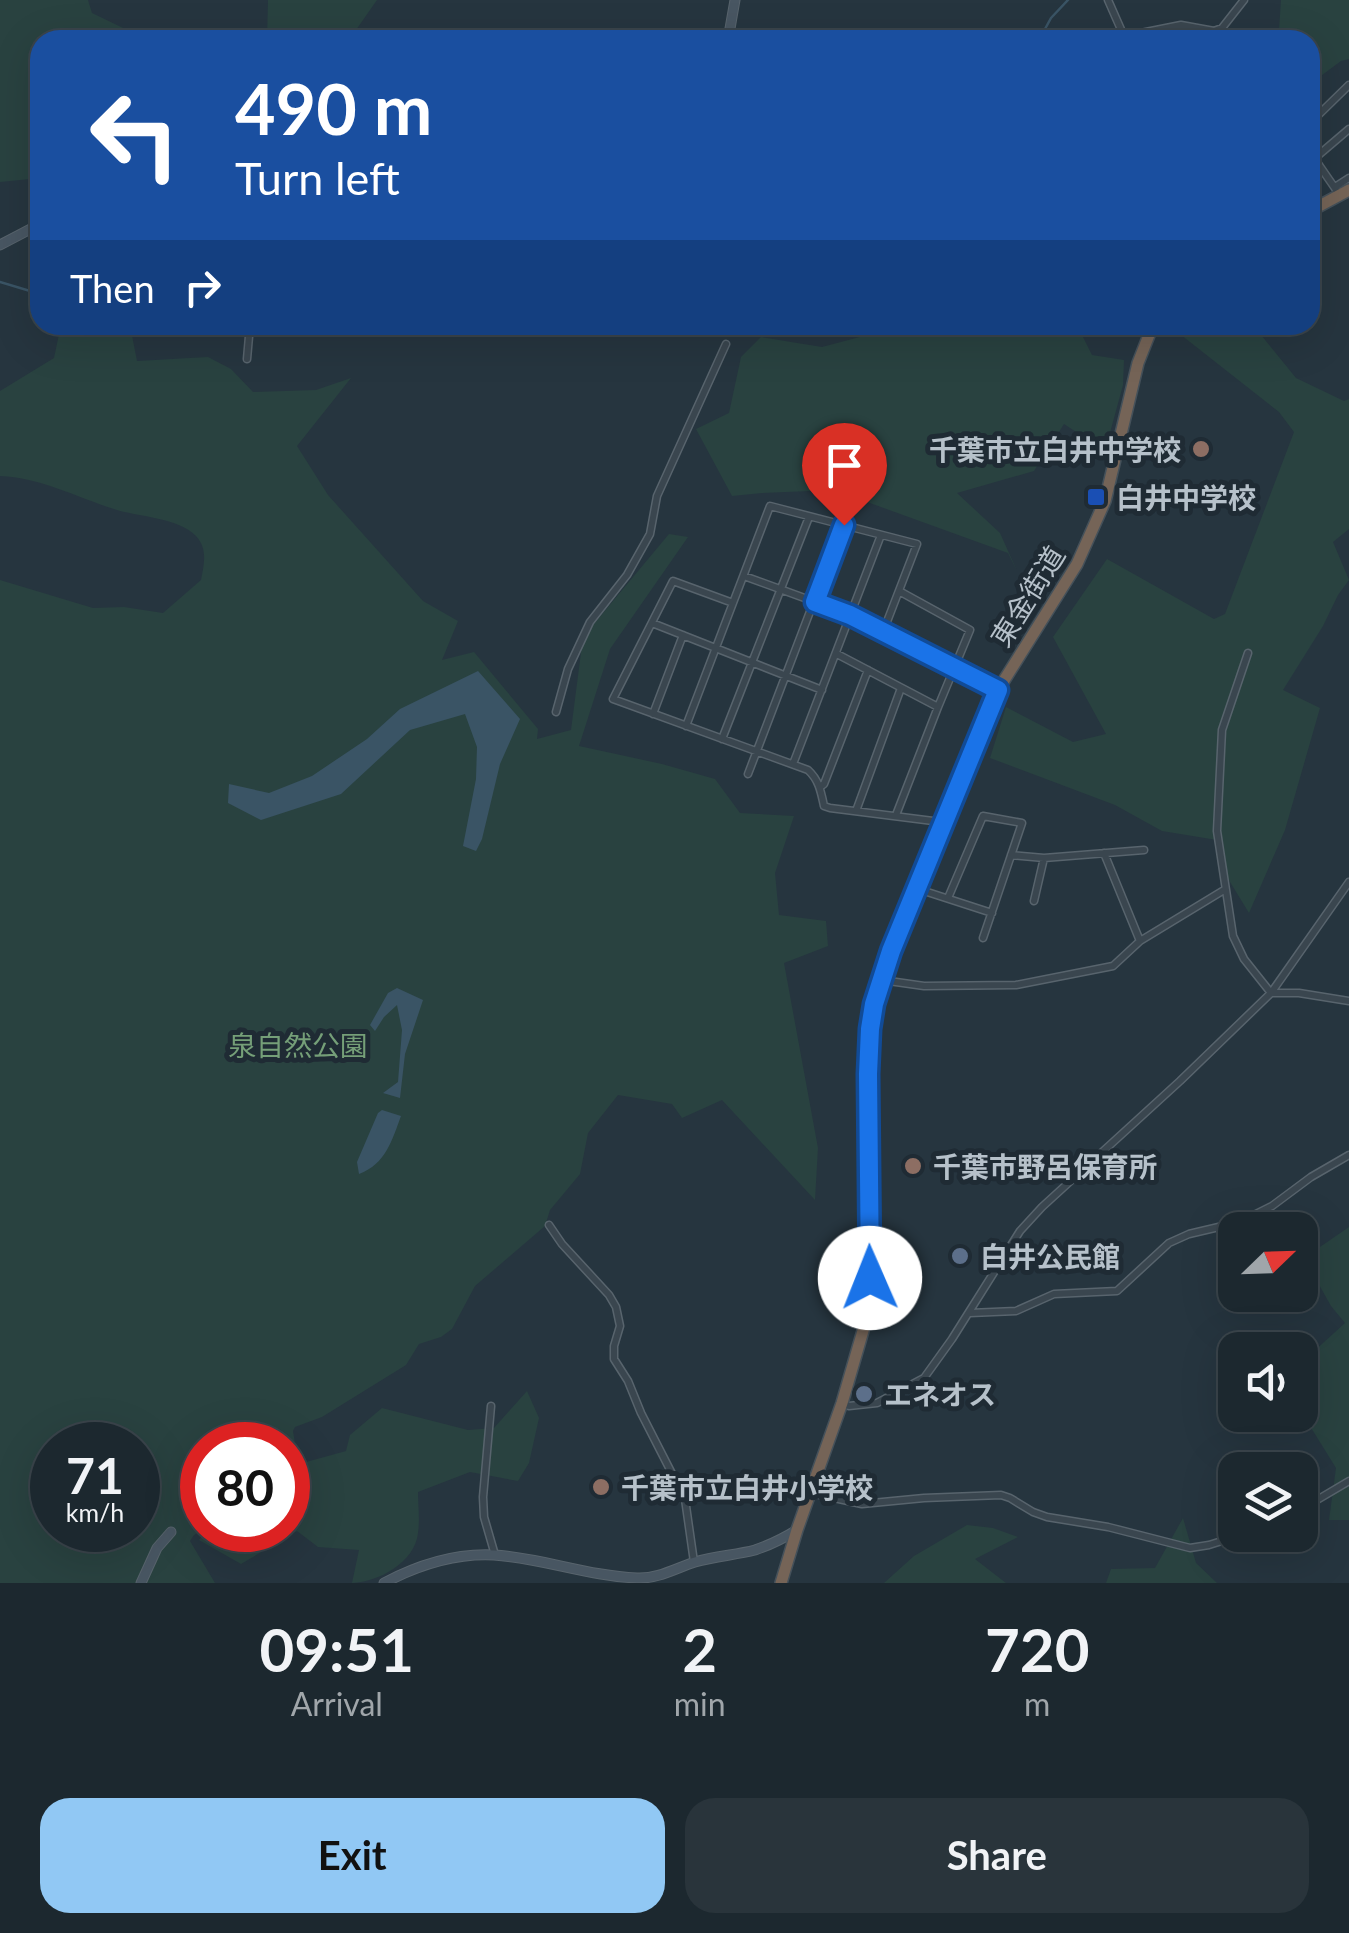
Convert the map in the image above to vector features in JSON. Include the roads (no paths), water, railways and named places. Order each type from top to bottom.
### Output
[{"type":"highway","points":[[1320,204],[1341,190]]},
{"type":"highway","name":"東金街道","points":[[782,1583],[863,1339],[870,1298],[869,1050],[881,980],[998,690],[1077,564],[1097,522],[1138,363],[1149,335]]},
{"type":"street","points":[[730,30],[735,0]]},
{"type":"street","points":[[1108,0],[1121,30]]},
{"type":"street","points":[[1217,30],[1244,0]]},
{"type":"street","points":[[1158,30],[1180,25],[1208,30]]},
{"type":"street","points":[[1320,113],[1349,85]]},
{"type":"street","points":[[1320,150],[1349,130]]},
{"type":"street","points":[[1320,165],[1341,190],[1349,178]]},
{"type":"street","points":[[0,245],[30,229]]},
{"type":"street","points":[[247,358],[249,335]]},
{"type":"street","points":[[556,712],[568,668],[590,622],[627,575],[650,534],[657,496],[726,344]]},
{"type":"street","points":[[686,726],[770,506],[917,544],[883,632]]},
{"type":"street","points":[[722,739],[809,516]]},
{"type":"street","points":[[748,774],[844,525]]},
{"type":"street","points":[[793,764],[881,535]]},
{"type":"street","points":[[744,576],[850,615],[998,690]]},
{"type":"street","points":[[733,604],[673,581],[612,699],[793,764],[814,776],[824,806],[942,822]]},
{"type":"street","points":[[896,815],[970,630],[898,592]]},
{"type":"street","points":[[652,623],[822,690]]},
{"type":"street","points":[[653,714],[683,636]]},
{"type":"street","points":[[1248,652],[1222,730],[1216,832],[1233,936],[1244,958],[1272,992],[1349,1001]]},
{"type":"street","points":[[837,654],[938,707]]},
{"type":"street","points":[[820,787],[868,670]]},
{"type":"street","points":[[856,811],[902,688]]},
{"type":"street","points":[[948,898],[984,816],[1022,823],[983,938]]},
{"type":"street","points":[[1010,855],[1044,858],[1144,850]]},
{"type":"street","points":[[1104,852],[1140,942]]},
{"type":"street","points":[[1034,901],[1044,858]]},
{"type":"street","points":[[842,1403],[849,1406],[877,1402],[918,1383],[969,1313],[1012,1242],[1042,1207],[1272,992],[1349,882]]},
{"type":"street","points":[[917,888],[992,913]]},
{"type":"street","points":[[881,980],[924,986],[1016,986],[1113,966],[1140,942],[1224,890]]},
{"type":"street","points":[[969,1313],[1016,1311],[1054,1294],[1117,1291],[1170,1242],[1240,1222],[1272,1206],[1310,1177],[1349,1155]]},
{"type":"street","points":[[549,1225],[616,1306],[620,1326],[614,1359],[685,1499],[694,1562]]},
{"type":"street","points":[[491,1406],[483,1497],[494,1555]]},
{"type":"street","points":[[1318,1499],[1349,1481]]},
{"type":"street","points":[[811,1493],[862,1504],[1001,1496],[1047,1517],[1108,1527],[1190,1548],[1218,1542]]},
{"type":"street","points":[[384,1583],[446,1559],[494,1555],[640,1582],[694,1562],[758,1549],[797,1530]]},
{"type":"street","points":[[141,1583],[157,1548],[172,1532]]},
{"type":"water","points":[[478,671],[520,719],[500,764],[476,851],[463,846],[476,779],[477,747],[465,714],[410,730],[341,794],[261,820],[228,803],[229,784],[269,793],[312,776],[367,739],[400,709]]},
{"type":"water","points":[[397,988],[423,1000],[405,1054],[400,1098],[383,1093],[398,1082],[402,1030],[397,1005],[375,1031],[370,1025],[388,993]]},
{"type":"water","points":[[382,1110],[401,1116],[382,1158],[359,1174],[357,1162]]},
{"type":"waterway","points":[[1044,30],[1068,0]]},
{"type":"waterway","points":[[0,282],[30,291]]},
{"type":"place","name":"千葉市立白井中学校","points":[[1201,449]]},
{"type":"place","name":"白井中学校","points":[[1096,497]]},
{"type":"place","name":"千葉市野呂保育所","points":[[913,1166]]},
{"type":"place","name":"白井公民館","points":[[960,1256]]},
{"type":"place","name":"エネオス","points":[[864,1394]]},
{"type":"place","name":"千葉市立白井小学校","points":[[601,1487]]},
{"type":"park label","name":"泉自然公園","points":[[298,1045]]}]
